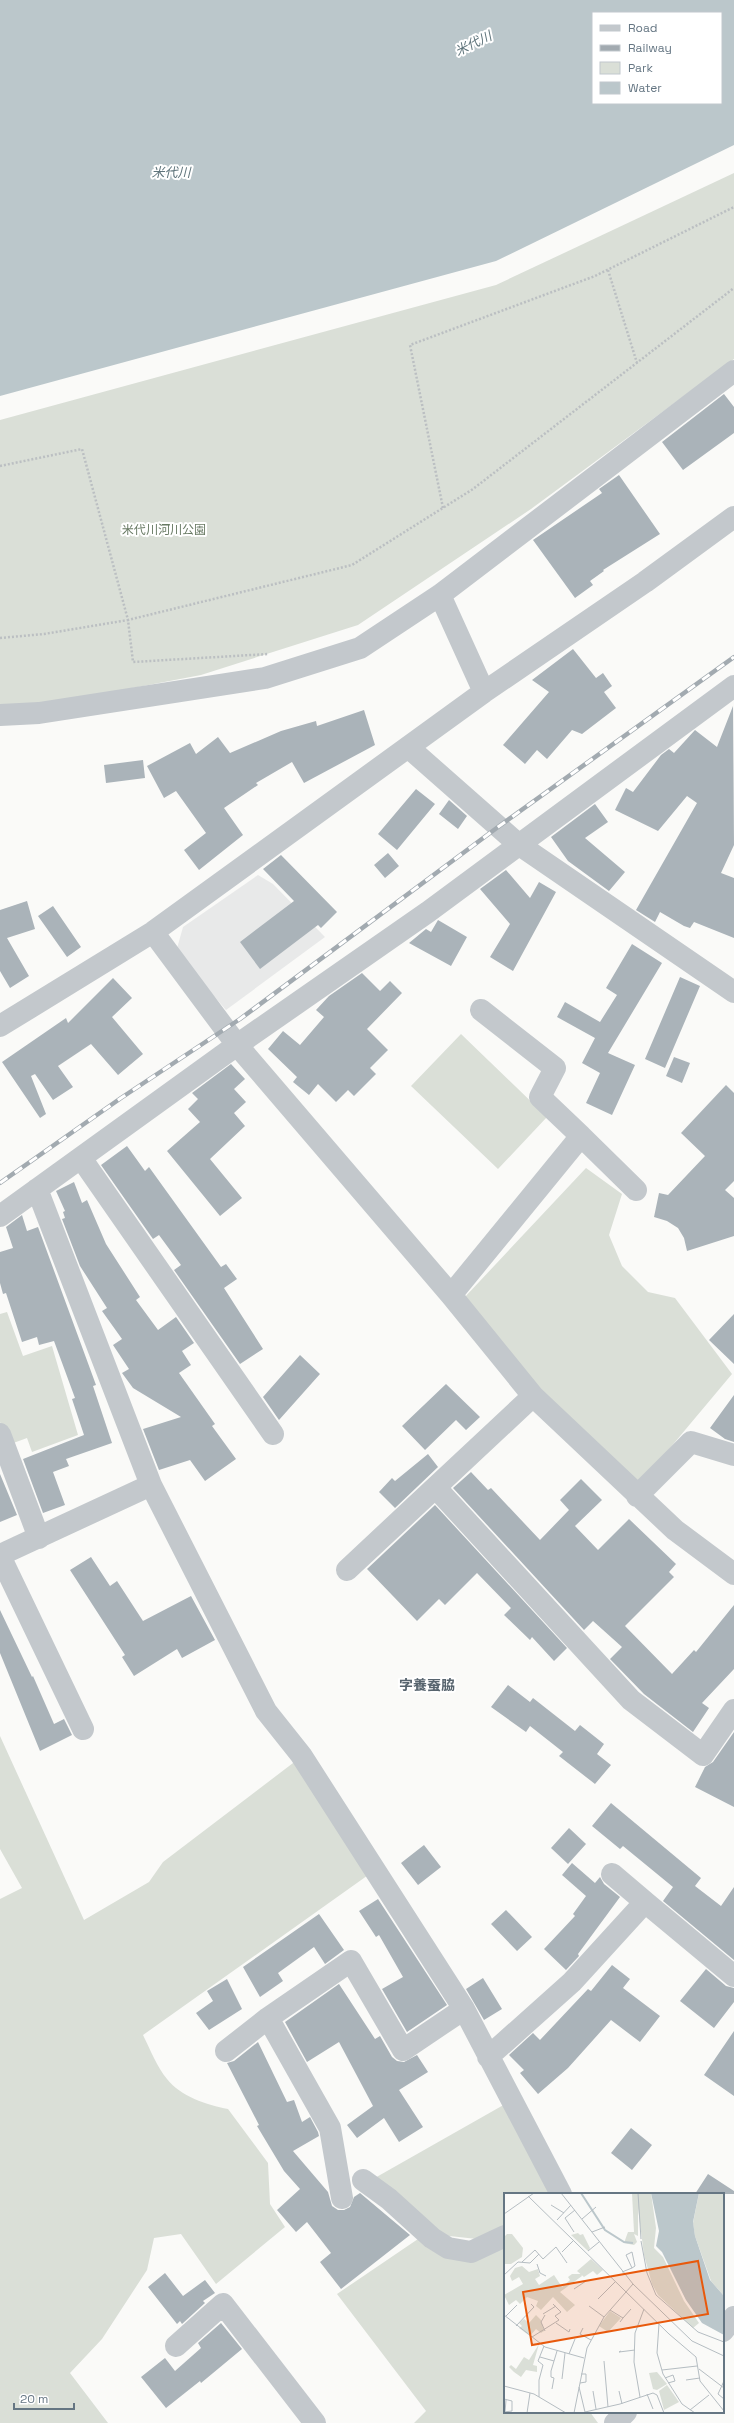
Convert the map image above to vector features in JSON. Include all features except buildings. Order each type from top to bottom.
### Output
[{"type":"street","points":[[0,714],[39,713],[265,678],[360,648],[440,595],[734,371]]},
{"type":"street","points":[[0,1026],[153,932],[484,692],[646,582],[734,517]]},
{"type":"street","points":[[440,595],[484,692]]},
{"type":"street","points":[[0,1216],[237,1045],[428,912],[518,844],[734,686]]},
{"type":"street","points":[[408,747],[518,844],[734,992]]},
{"type":"street","points":[[153,932],[237,1045],[452,1296],[533,1396],[637,1496],[675,1530],[734,1574]]},
{"type":"street","points":[[480,1010],[555,1068],[540,1097],[636,1190]]},
{"type":"street","points":[[452,1296],[581,1136]]},
{"type":"street","points":[[81,1158],[273,1434]]},
{"type":"street","points":[[37,1190],[151,1485],[266,1711],[301,1755],[464,2009],[560,2193]]},
{"type":"street","points":[[348,1570],[533,1396]]},
{"type":"street","points":[[0,1434],[39,1538]]},
{"type":"street","points":[[637,1496],[691,1442],[734,1455]]},
{"type":"street","points":[[83,1729],[0,1556],[151,1485]]},
{"type":"street","points":[[436,1488],[631,1700],[703,1755],[734,1710]]},
{"type":"street","points":[[612,1874],[734,1976]]},
{"type":"street","points":[[488,2057],[572,1982],[645,1902]]},
{"type":"street","points":[[226,2051],[268,2018],[351,1961],[403,2050],[464,2009]]},
{"type":"street","points":[[268,2018],[330,2128],[342,2198]]},
{"type":"street","points":[[363,2180],[389,2199],[432,2238],[448,2248],[471,2252],[504,2236]]},
{"type":"street","points":[[176,2346],[223,2304],[315,2423]]},
{"type":"street","points":[[724,2330],[734,2317]]},
{"type":"street","points":[[615,2423],[625,2413]]},
{"type":"path","points":[[443,508],[410,345],[608,270],[734,207]]},
{"type":"path","points":[[608,270],[637,363]]},
{"type":"path","points":[[0,638],[44,634],[128,620],[352,565],[473,489],[734,288]]},
{"type":"path","points":[[0,466],[82,449],[128,620],[133,662],[274,653]]},
{"type":"shaded area","points":[[258,875],[273,884],[325,937],[226,1010],[176,952],[183,927]]},
{"type":"green space","name":"米代川河川公園","points":[[734,173],[734,359],[531,509],[358,625],[201,675],[33,707],[0,708],[0,420],[496,285]]},
{"type":"green space","points":[[461,1034],[547,1117],[498,1169],[411,1086]]},
{"type":"green space","points":[[586,1168],[622,1194],[609,1235],[622,1266],[648,1292],[675,1298],[732,1374],[639,1485],[537,1391],[464,1298]]},
{"type":"green space","points":[[7,1312],[23,1356],[52,1346],[78,1435],[32,1452],[27,1438],[8,1445],[0,1422],[0,1314]]},
{"type":"green space","points":[[0,1736],[84,1920],[149,1882],[163,1862],[297,1760],[371,1873],[143,2035],[160,2069],[172,2085],[194,2099],[228,2109],[268,2163],[270,2204],[285,2227],[216,2284],[181,2234],[154,2238],[147,2270],[102,2339],[70,2373],[108,2423],[0,2423],[0,1899],[22,1888],[0,1849]]},
{"type":"green space","points":[[507,2103],[552,2193],[504,2193],[504,2226],[477,2239],[440,2235],[373,2179]]},
{"type":"green space","points":[[418,2239],[504,2244],[504,2413],[591,2413],[598,2423],[414,2423],[426,2411],[337,2294]]},
{"type":"water","name":"米代川","points":[[0,0],[734,0],[734,145],[496,261],[0,396]]},
{"type":"railway","points":[[0,1183],[121,1098],[240,1019],[498,827],[734,657]]},
{"type":"district","name":"字養蚕脇","points":[[427,1685]]}]
